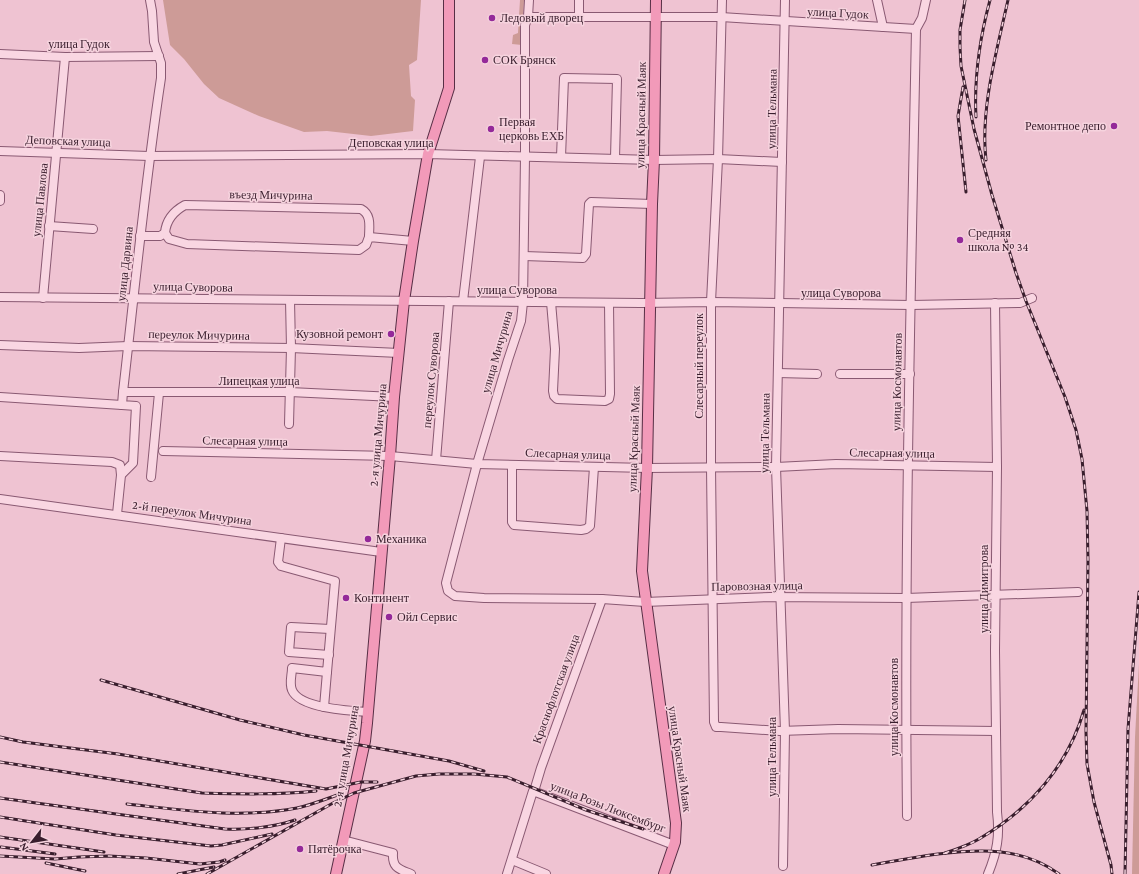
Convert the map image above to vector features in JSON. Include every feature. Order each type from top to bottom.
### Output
[{"type":"main road","name":"2-я улица Мичурина","points":[[336,874],[365,741],[398,353],[413,240],[428,154],[449,88],[450,0]]},
{"type":"main road","name":"улица Красный Маяк","points":[[656,0],[647,468],[642,571],[676,824],[674,845],[664,874]]},
{"type":"street","name":"улица Дарвина","points":[[122,405],[149,156],[161,78],[161,64],[154,42],[150,0]]},
{"type":"street","name":"улица Мичурина","points":[[446,583],[477,464],[521,321],[524,256],[526,21],[529,0]]},
{"type":"street","points":[[579,0],[579,17]]},
{"type":"street","name":"Слесарный переулок","points":[[722,0],[718,159],[711,302],[714,722],[716,726],[721,727],[785,731]]},
{"type":"street","name":"улица Тельмана","points":[[783,866],[785,731],[776,466],[786,0]]},
{"type":"street","points":[[877,0],[883,27]]},
{"type":"street","name":"улица Космонавтов","points":[[907,816],[906,598],[916,29],[922,18],[926,0]]},
{"type":"street","name":"улица Гудок","points":[[526,21],[579,17],[721,17],[916,29]]},
{"type":"street","name":"улица Гудок","points":[[0,54],[66,57],[159,56]]},
{"type":"street","name":"улица Павлова","points":[[43,298],[66,57]]},
{"type":"street","points":[[561,157],[564,78],[617,79],[615,158]]},
{"type":"street","name":"Деповская улица","points":[[0,150],[149,156],[428,154],[654,160],[718,159],[782,162]]},
{"type":"street","points":[[463,302],[480,156]]},
{"type":"street","points":[[0,195],[0,201]]},
{"type":"street","points":[[524,256],[583,258],[586,254],[589,204],[591,202],[652,204]]},
{"type":"street","name":"въезд Мичурина","points":[[165,233],[166,226],[176,209],[185,205],[362,209],[369,216],[369,237]]},
{"type":"street","points":[[50,226],[93,229]]},
{"type":"street","points":[[140,236],[160,236],[165,233],[169,239],[186,244],[359,250],[366,245],[369,237],[413,240]]},
{"type":"street","name":"улица Суворова","points":[[0,297],[463,302],[711,302],[911,305],[1020,303],[1032,298]]},
{"type":"street","points":[[289,424],[291,348],[290,300]]},
{"type":"street","name":"переулок Суворова","points":[[436,460],[449,301]]},
{"type":"street","points":[[551,302],[555,350],[554,396],[557,399],[605,400],[608,399],[610,394],[609,303]]},
{"type":"street","name":"улица Димитрова","points":[[988,874],[995,858],[998,839],[996,731],[997,467],[994,303]]},
{"type":"street","name":"переулок Мичурина","points":[[0,345],[79,348],[128,346],[291,348],[398,353]]},
{"type":"street","points":[[778,373],[817,374]]},
{"type":"street","points":[[840,374],[910,374]]},
{"type":"street","name":"Липецкая улица","points":[[123,392],[290,392],[394,397]]},
{"type":"street","points":[[121,475],[133,463],[137,393]]},
{"type":"street","points":[[151,477],[159,393]]},
{"type":"street","points":[[0,397],[136,406]]},
{"type":"street","name":"Слесарная улица","points":[[163,451],[390,456],[477,464],[594,467],[647,468],[836,464],[997,467]]},
{"type":"street","points":[[0,456],[112,462],[120,465],[121,475],[117,514]]},
{"type":"street","points":[[512,465],[512,522],[514,525],[581,530],[590,526],[594,467]]},
{"type":"street","name":"2-й переулок Мичурина","points":[[0,499],[117,514],[381,552]]},
{"type":"street","points":[[281,538],[278,562],[281,566],[335,581],[324,707]]},
{"type":"street","name":"Паровозная улица","points":[[446,583],[448,590],[455,596],[484,598],[602,599],[645,602],[780,597],[906,598],[1078,592]]},
{"type":"street","name":"Краснофлотская улица","points":[[507,874],[543,760],[602,599]]},
{"type":"street","points":[[329,655],[288,652],[291,627],[330,629]]},
{"type":"street","points":[[327,672],[292,668],[292,690],[299,700],[324,707],[368,712]]},
{"type":"street","points":[[785,731],[996,731]]},
{"type":"street","name":"улица Розы Люксембург","points":[[534,790],[674,845]]},
{"type":"street","points":[[343,840],[393,853],[394,864],[397,868],[412,874]]},
{"type":"street","points":[[512,860],[546,874]]},
{"type":"shaded area","points":[[163,0],[421,0],[417,60],[409,65],[411,96],[415,100],[413,131],[371,136],[327,131],[304,132],[259,116],[219,98],[204,84],[184,59],[170,45]]},
{"type":"shaded area","points":[[520,0],[524,0],[522,45],[512,44],[513,35],[518,33]]},
{"type":"shaded area","points":[[1139,664],[1139,874],[1132,874],[1135,737]]},
{"type":"railway","points":[[965,0],[960,30],[961,66],[974,129],[1016,273],[1065,397],[1076,430],[1082,459],[1087,511],[1088,560],[1087,764],[1094,802],[1111,865],[1112,874]]},
{"type":"railway","points":[[976,117],[978,58],[990,0]]},
{"type":"railway","points":[[986,160],[985,121],[987,100],[1008,0]]},
{"type":"railway","points":[[963,87],[958,116],[966,192]]},
{"type":"railway","points":[[1125,874],[1128,729],[1139,592]]},
{"type":"railway","points":[[101,680],[240,720],[304,735],[449,761],[484,771]]},
{"type":"railway","points":[[945,853],[979,839],[997,827],[1030,800],[1057,768],[1068,750],[1084,710]]},
{"type":"railway","points":[[0,737],[23,742],[118,754],[326,789],[361,782],[377,782]]},
{"type":"railway","points":[[0,762],[202,793],[273,794],[316,791]]},
{"type":"railway","points":[[207,874],[333,803],[354,793],[416,776],[439,774],[474,774],[507,777],[586,810],[643,829]]},
{"type":"railway","points":[[127,804],[190,811],[254,813],[297,808],[340,794]]},
{"type":"railway","points":[[0,798],[225,829],[261,828],[295,820]]},
{"type":"railway","points":[[0,817],[116,835],[211,846],[272,834]]},
{"type":"railway","points":[[0,837],[104,852]]},
{"type":"railway","points":[[1,847],[55,854]]},
{"type":"railway","points":[[872,865],[938,854],[985,851],[1016,854],[1045,865],[1059,874]]},
{"type":"railway","points":[[0,856],[55,859],[109,856],[146,858],[200,864],[225,860]]},
{"type":"railway","points":[[46,863],[85,871]]},
{"type":"railway","points":[[178,874],[214,867]]},
{"type":"place","name":"Ледовый дворец","points":[[492,18]]},
{"type":"place","name":"СОК Брянск","points":[[485,60]]},
{"type":"place","name":"Ремонтное депо","points":[[1114,126]]},
{"type":"place","name":"Первая церковь ЕХБ","points":[[491,129]]},
{"type":"place","name":"Средняя школа № 34","points":[[960,240]]},
{"type":"place","name":"Кузовной ремонт","points":[[391,334]]},
{"type":"place","name":"Механика","points":[[368,539]]},
{"type":"place","name":"Континент","points":[[346,598]]},
{"type":"place","name":"Ойл Сервис","points":[[389,617]]},
{"type":"place","name":"Пятёрочка","points":[[300,849]]}]
